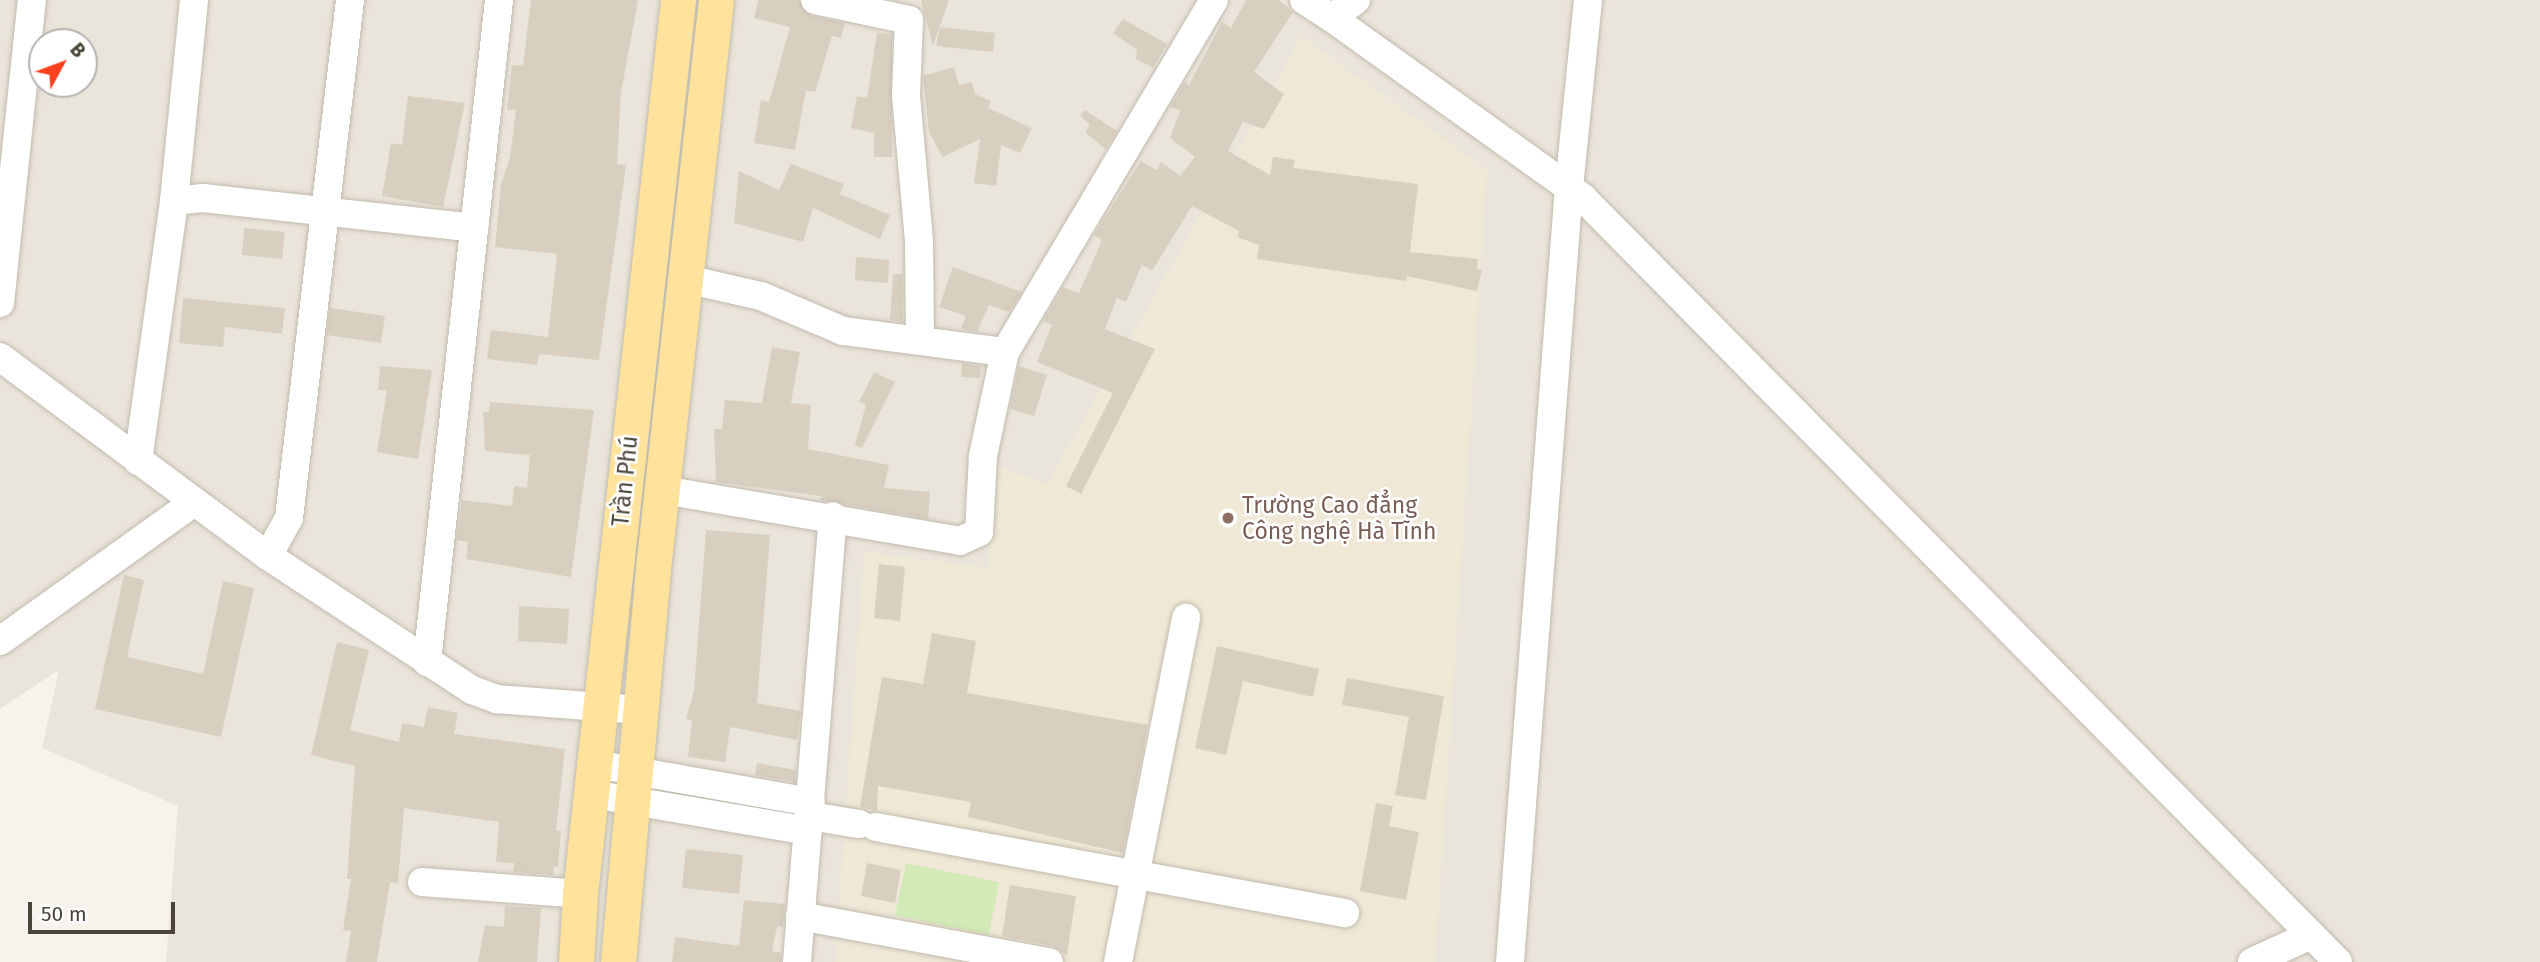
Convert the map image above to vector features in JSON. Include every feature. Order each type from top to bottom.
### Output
[{"type":"main road","name":"Trần Phú","points":[[576,962],[580,894],[678,0]]},
{"type":"main road","name":"Trần Phú","points":[[618,962],[632,786],[716,0]]},
{"type":"street","points":[[0,303],[32,0]]},
{"type":"street","points":[[138,461],[174,201],[194,0]]},
{"type":"street","points":[[268,556],[289,519],[349,0]]},
{"type":"street","points":[[428,662],[499,0]]},
{"type":"street","points":[[815,0],[909,20],[906,95],[919,241],[920,340]]},
{"type":"street","points":[[663,490],[833,516],[960,541],[979,532],[983,456],[1005,352],[1214,0]]},
{"type":"street","points":[[1304,0],[1569,187],[2338,962]]},
{"type":"street","points":[[1332,18],[1356,0]]},
{"type":"street","points":[[1510,962],[1569,187],[1588,0]]},
{"type":"street","points":[[174,201],[203,198],[474,229]]},
{"type":"street","points":[[687,279],[761,296],[843,331],[1005,352]]},
{"type":"street","points":[[0,357],[268,556],[472,690],[497,699],[640,710]]},
{"type":"street","points":[[0,641],[194,502]]},
{"type":"street","points":[[797,962],[833,516]]},
{"type":"street","points":[[1118,962],[1186,618]]},
{"type":"street","points":[[593,779],[1137,872],[1345,913]]},
{"type":"street","points":[[422,882],[580,894]]},
{"type":"street","points":[[800,916],[1049,962]]},
{"type":"street","points":[[2252,962],[2311,935]]},
{"type":"shaded area","points":[[0,0],[2540,0],[2540,962],[166,962],[178,806],[42,748],[59,670],[0,709]]},
{"type":"shaded area","name":"Trường Cao đẳng Công nghệ Hà Tĩnh","points":[[1302,36],[1487,170],[1435,962],[835,962],[864,552],[989,568],[994,465],[1047,484]]},
{"type":"green space","points":[[906,863],[999,882],[989,935],[895,915]]},
{"type":"building","points":[[531,0],[638,0],[621,93],[617,164],[626,165],[599,360],[539,354],[537,365],[487,359],[491,330],[548,337],[557,254],[495,247],[501,184],[510,158],[516,110],[507,110],[512,65],[523,66]]},
{"type":"building","points":[[758,0],[799,0],[811,16],[845,23],[841,38],[832,36],[815,92],[806,90],[795,150],[754,143],[761,100],[769,102],[790,27],[754,18]]},
{"type":"building","points":[[921,0],[949,0],[933,46]]},
{"type":"building","points":[[1246,0],[1279,0],[1293,12],[1254,72],[1284,94],[1264,129],[1243,122],[1228,151],[1270,175],[1273,157],[1295,160],[1293,168],[1418,184],[1410,252],[1478,259],[1477,269],[1482,270],[1477,291],[1407,276],[1406,281],[1257,259],[1259,245],[1237,237],[1239,231],[1192,206],[1152,271],[1142,265],[1126,302],[1117,298],[1105,329],[1155,349],[1081,494],[1066,486],[1113,393],[1037,362],[1052,325],[1043,321],[1063,287],[1079,293],[1102,240],[1094,235],[1141,161],[1157,170],[1161,162],[1180,176],[1195,157],[1170,138],[1180,111],[1170,107],[1185,82],[1189,85],[1222,22],[1231,28]]},
{"type":"building","points":[[1123,19],[1167,44],[1153,68],[1136,59],[1137,50],[1113,33]]},
{"type":"building","points":[[940,27],[995,33],[993,52],[936,46]]},
{"type":"building","points":[[877,33],[892,35],[892,157],[874,157],[874,133],[851,128],[857,96],[867,98]]},
{"type":"building","points":[[954,67],[959,85],[972,82],[975,94],[991,101],[988,108],[1032,128],[1020,153],[1001,145],[996,186],[974,183],[980,139],[942,157],[929,131],[923,76]]},
{"type":"building","points":[[408,96],[465,103],[443,207],[382,196],[391,143],[402,145]]},
{"type":"building","points":[[1085,110],[1117,131],[1105,149],[1085,132],[1090,125],[1080,115]]},
{"type":"building","points":[[791,164],[844,184],[840,194],[890,215],[880,239],[813,208],[803,242],[734,223],[739,171],[779,190]]},
{"type":"building","points":[[244,228],[285,232],[282,259],[242,255]]},
{"type":"building","points":[[856,257],[889,260],[888,283],[855,280]]},
{"type":"building","points":[[953,267],[1022,292],[1009,312],[989,305],[977,332],[966,330],[961,328],[966,316],[939,307]]},
{"type":"building","points":[[893,274],[903,274],[903,322],[890,320]]},
{"type":"building","points":[[183,298],[285,308],[282,334],[225,327],[223,347],[179,343]]},
{"type":"building","points":[[330,308],[385,316],[381,343],[327,335]]},
{"type":"building","points":[[772,347],[800,352],[791,403],[811,405],[808,449],[889,465],[884,488],[930,492],[928,519],[820,500],[821,496],[716,482],[714,429],[722,429],[725,400],[762,403]]},
{"type":"building","points":[[962,363],[981,366],[980,378],[961,377]]},
{"type":"building","points":[[380,366],[432,370],[418,459],[377,452],[387,390],[378,390]]},
{"type":"building","points":[[1019,366],[1047,375],[1034,416],[1010,409]]},
{"type":"building","points":[[874,372],[895,382],[862,448],[855,445],[866,405],[859,402]]},
{"type":"building","points":[[490,402],[594,410],[571,577],[466,559],[468,542],[457,540],[462,500],[512,506],[514,486],[527,488],[530,455],[485,451],[483,412],[489,412]]},
{"type":"building","points":[[706,530],[770,535],[757,703],[801,711],[797,740],[730,727],[725,762],[688,757],[692,720],[686,719],[694,691]]},
{"type":"building","points":[[879,564],[905,567],[900,621],[874,618]]},
{"type":"building","points":[[124,575],[144,580],[127,657],[203,674],[223,581],[254,588],[221,737],[95,709]]},
{"type":"building","points":[[519,606],[569,609],[567,644],[518,641]]},
{"type":"building","points":[[932,633],[976,641],[967,693],[1148,725],[1123,853],[968,817],[971,802],[878,786],[877,811],[860,807],[882,677],[923,684]]},
{"type":"building","points":[[337,642],[369,650],[350,730],[399,742],[402,723],[424,727],[428,707],[458,713],[454,734],[565,749],[556,830],[561,831],[558,867],[554,867],[553,875],[513,872],[514,863],[496,862],[499,822],[404,808],[398,883],[390,882],[377,962],[346,962],[351,931],[343,930],[351,879],[347,879],[355,766],[311,755]]},
{"type":"building","points":[[1217,646],[1319,669],[1313,697],[1243,681],[1226,755],[1195,748]]},
{"type":"building","points":[[1347,678],[1444,696],[1426,800],[1395,795],[1409,717],[1342,705]]},
{"type":"building","points":[[757,763],[796,770],[795,782],[755,775]]},
{"type":"building","points":[[1376,803],[1393,806],[1389,826],[1419,832],[1406,900],[1360,891]]},
{"type":"building","points":[[686,849],[743,855],[739,894],[682,888]]},
{"type":"building","points":[[867,863],[901,870],[895,903],[861,896]]},
{"type":"building","points":[[1010,885],[1076,896],[1067,955],[1052,946],[1002,936]]},
{"type":"building","points":[[744,900],[785,904],[783,927],[777,926],[772,951],[781,953],[781,962],[672,962],[675,937],[739,946]]},
{"type":"building","points":[[505,906],[541,908],[537,962],[478,962],[485,925],[504,927]]},
{"type":"place","name":"Trường Cao đẳng Công nghệ Hà Tĩnh","points":[[1228,518]]}]
